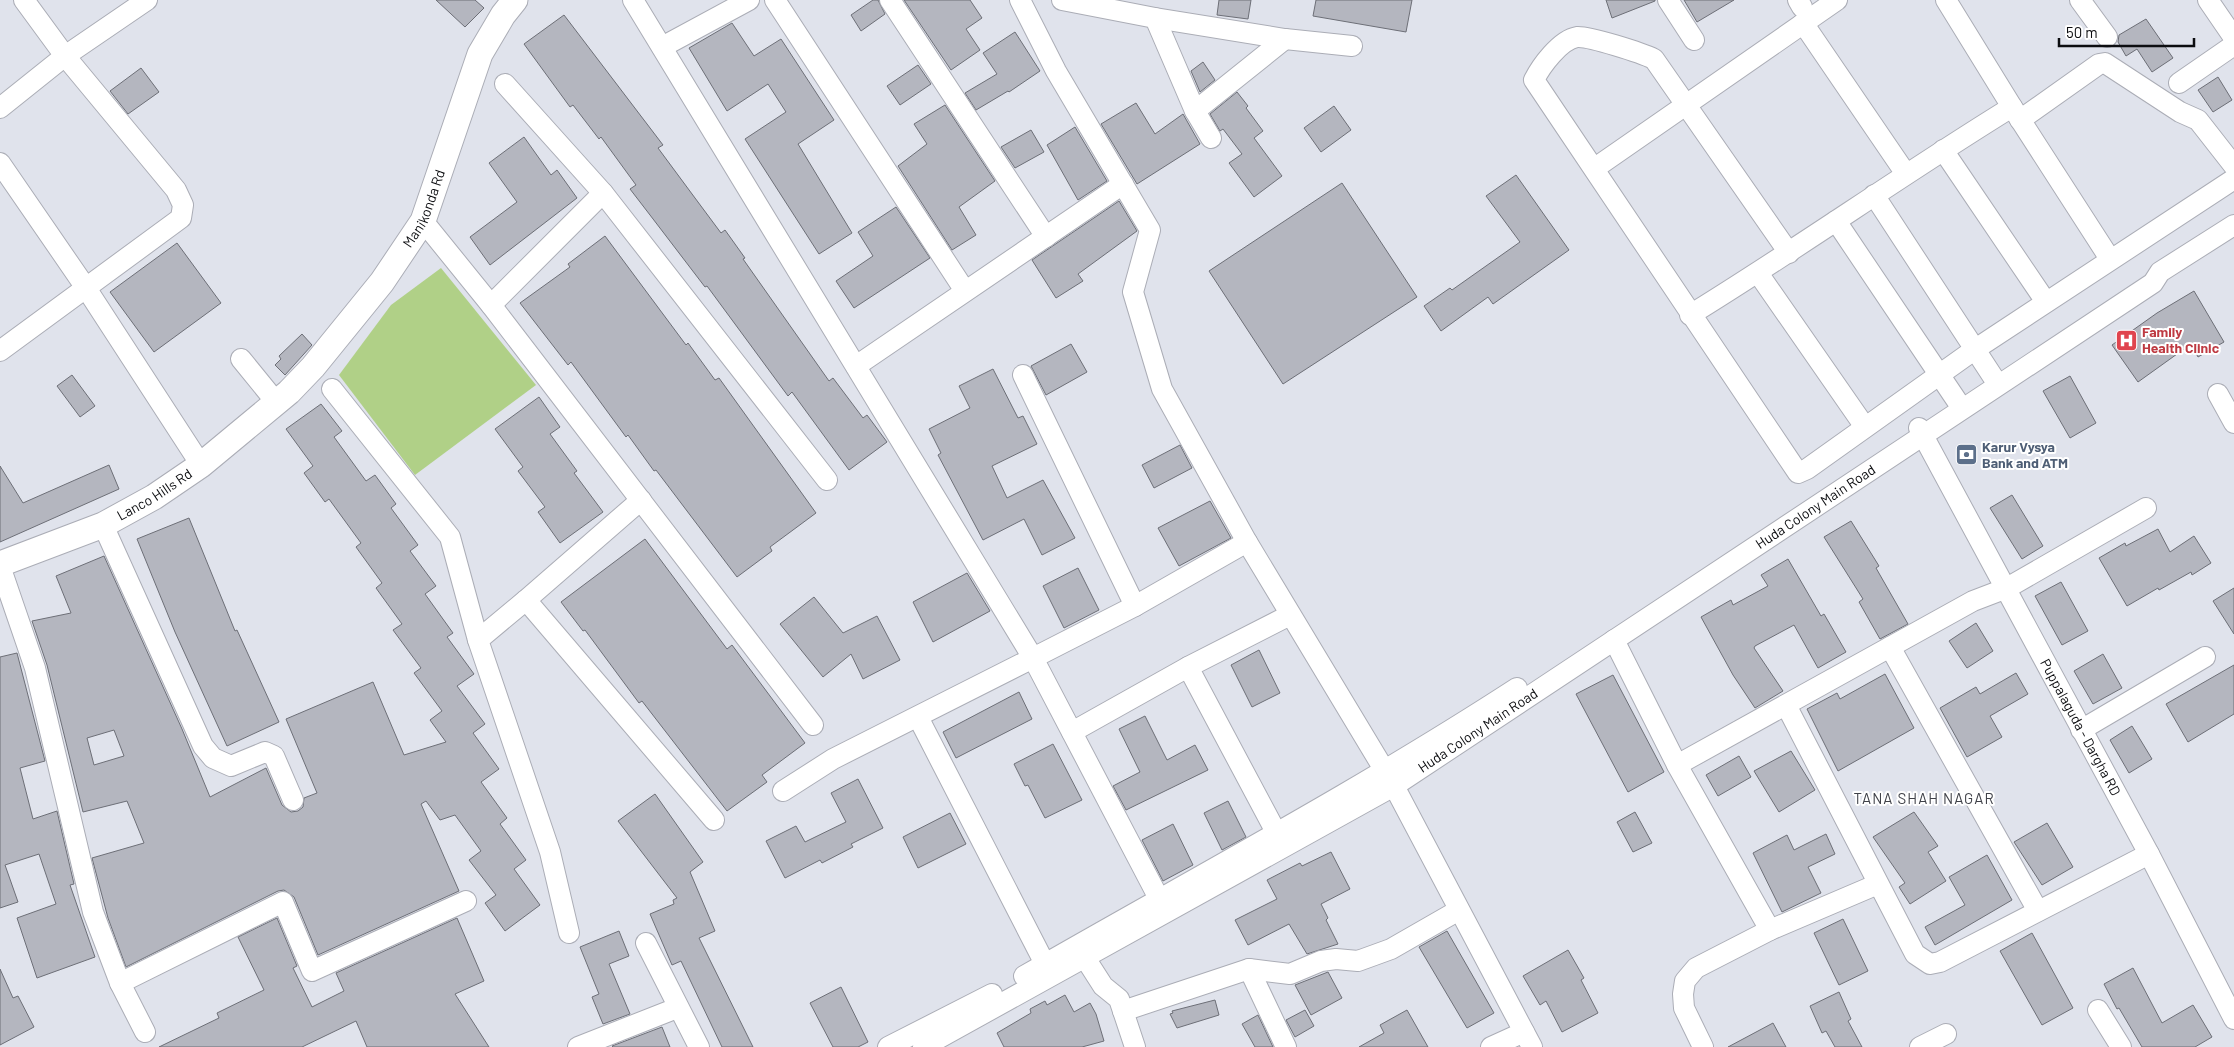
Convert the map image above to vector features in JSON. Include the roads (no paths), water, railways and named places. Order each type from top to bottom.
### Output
[{"type":"street","points":[[0,352],[181,218],[183,205],[176,190],[65,56],[24,0]]},
{"type":"street","points":[[0,108],[65,56],[147,0]]},
{"type":"street","name":"Manikonda Rd","points":[[282,397],[313,367],[376,290],[418,230],[480,54],[503,15],[516,0]]},
{"type":"street","points":[[633,0],[1033,658],[1163,905]]},
{"type":"street","points":[[662,47],[749,0]]},
{"type":"street","points":[[775,0],[965,292]]},
{"type":"street","points":[[890,0],[1046,237]]},
{"type":"street","points":[[1020,0],[1056,71],[1150,230],[1133,292],[1162,389],[1247,542],[1390,779],[1528,1040],[1491,1047]]},
{"type":"street","points":[[1062,0],[1155,18],[1285,39],[1352,46]]},
{"type":"street","points":[[1668,0],[1694,40]]},
{"type":"street","points":[[1594,168],[1686,103],[1801,10],[1838,0]]},
{"type":"street","points":[[1946,0],[2110,259]]},
{"type":"street","points":[[2080,0],[2107,37]]},
{"type":"street","points":[[2208,0],[2234,38]]},
{"type":"street","points":[[1801,10],[1906,174]]},
{"type":"street","points":[[1155,18],[1194,110],[1212,138]]},
{"type":"street","points":[[1789,253],[1654,59],[1642,53],[1578,37],[1566,41],[1538,72],[1534,80],[1690,315],[1798,473],[1807,469],[1974,350],[2234,179]]},
{"type":"street","points":[[1194,110],[1285,39]]},
{"type":"street","points":[[2179,83],[2234,45]]},
{"type":"street","points":[[1690,315],[1789,253],[1943,150],[2016,113],[2099,64],[2105,64],[2180,112],[2198,120],[2234,166]]},
{"type":"street","points":[[506,84],[603,193],[827,480]]},
{"type":"street","points":[[1943,150],[2046,302]]},
{"type":"street","points":[[0,163],[86,288],[201,465]]},
{"type":"street","points":[[856,366],[1123,184]]},
{"type":"street","points":[[491,305],[603,193]]},
{"type":"street","points":[[1874,195],[1993,377]]},
{"type":"street","points":[[1836,221],[1957,401]]},
{"type":"street","name":"Huda Colony Main Road","points":[[1390,779],[1614,640],[2154,276],[2234,225]]},
{"type":"street","points":[[418,230],[491,305],[813,725]]},
{"type":"street","points":[[1758,273],[1865,428]]},
{"type":"street","points":[[923,1047],[1080,952],[1390,779],[1428,746],[1922,432],[1957,401],[2154,276]]},
{"type":"street","points":[[242,359],[282,397]]},
{"type":"street","points":[[1023,375],[1135,606]]},
{"type":"street","points":[[332,389],[450,536],[478,640],[550,852],[569,933]]},
{"type":"street","points":[[2218,394],[2234,423]]},
{"type":"street","name":"Lanco Hills Rd","points":[[0,565],[103,525],[154,497],[201,465],[282,397]]},
{"type":"street","name":"Puppalaguda - Dargha RD","points":[[1922,432],[2149,854],[2234,1019]]},
{"type":"street","points":[[478,640],[641,500]]},
{"type":"street","points":[[1677,765],[1972,601],[2006,588],[2146,508]]},
{"type":"street","points":[[103,525],[203,746],[213,758],[231,766],[265,752],[274,756],[293,800]]},
{"type":"street","points":[[783,791],[833,759],[1135,606],[1247,542]]},
{"type":"street","points":[[0,565],[35,668],[93,912],[120,983],[145,1032]]},
{"type":"street","points":[[526,600],[714,820]]},
{"type":"street","points":[[1072,732],[1188,667],[1290,614]]},
{"type":"street","points":[[1614,640],[1677,765],[1770,930]]},
{"type":"street","points":[[1890,647],[2038,911]]},
{"type":"street","points":[[2081,730],[2205,657]]},
{"type":"street","points":[[1188,667],[1277,834]]},
{"type":"street","points":[[1786,705],[1915,954],[1930,964],[1940,962],[2149,854]]},
{"type":"street","points":[[918,717],[1045,964]]},
{"type":"street","points":[[1163,905],[1277,834],[1390,779]]},
{"type":"street","points":[[1702,1047],[1684,1008],[1683,994],[1685,981],[1696,968],[1770,930],[1878,884]]},
{"type":"street","points":[[120,983],[283,902],[312,971],[466,901]]},
{"type":"street","points":[[1123,1011],[1249,970],[1290,974],[1321,962],[1336,959],[1358,961],[1391,950],[1459,910]]},
{"type":"street","points":[[646,943],[677,1008],[699,1047]]},
{"type":"street","points":[[888,1047],[986,998],[1045,964],[1080,952]]},
{"type":"street","points":[[1080,952],[1103,986],[1118,999],[1135,1047]]},
{"type":"street","points":[[1249,970],[1286,1047]]},
{"type":"street","points":[[578,1047],[677,1008]]},
{"type":"street","points":[[2098,1010],[2121,1047]]},
{"type":"street","points":[[1920,1047],[1946,1034]]},
{"type":"place","name":"Family Health Clinic","points":[[2126,340]]},
{"type":"place","name":"Karur Vysya Bank and ATM","points":[[1966,455]]},
{"type":"district","name":"TANA SHAH NAGAR","points":[[1924,799]]}]
